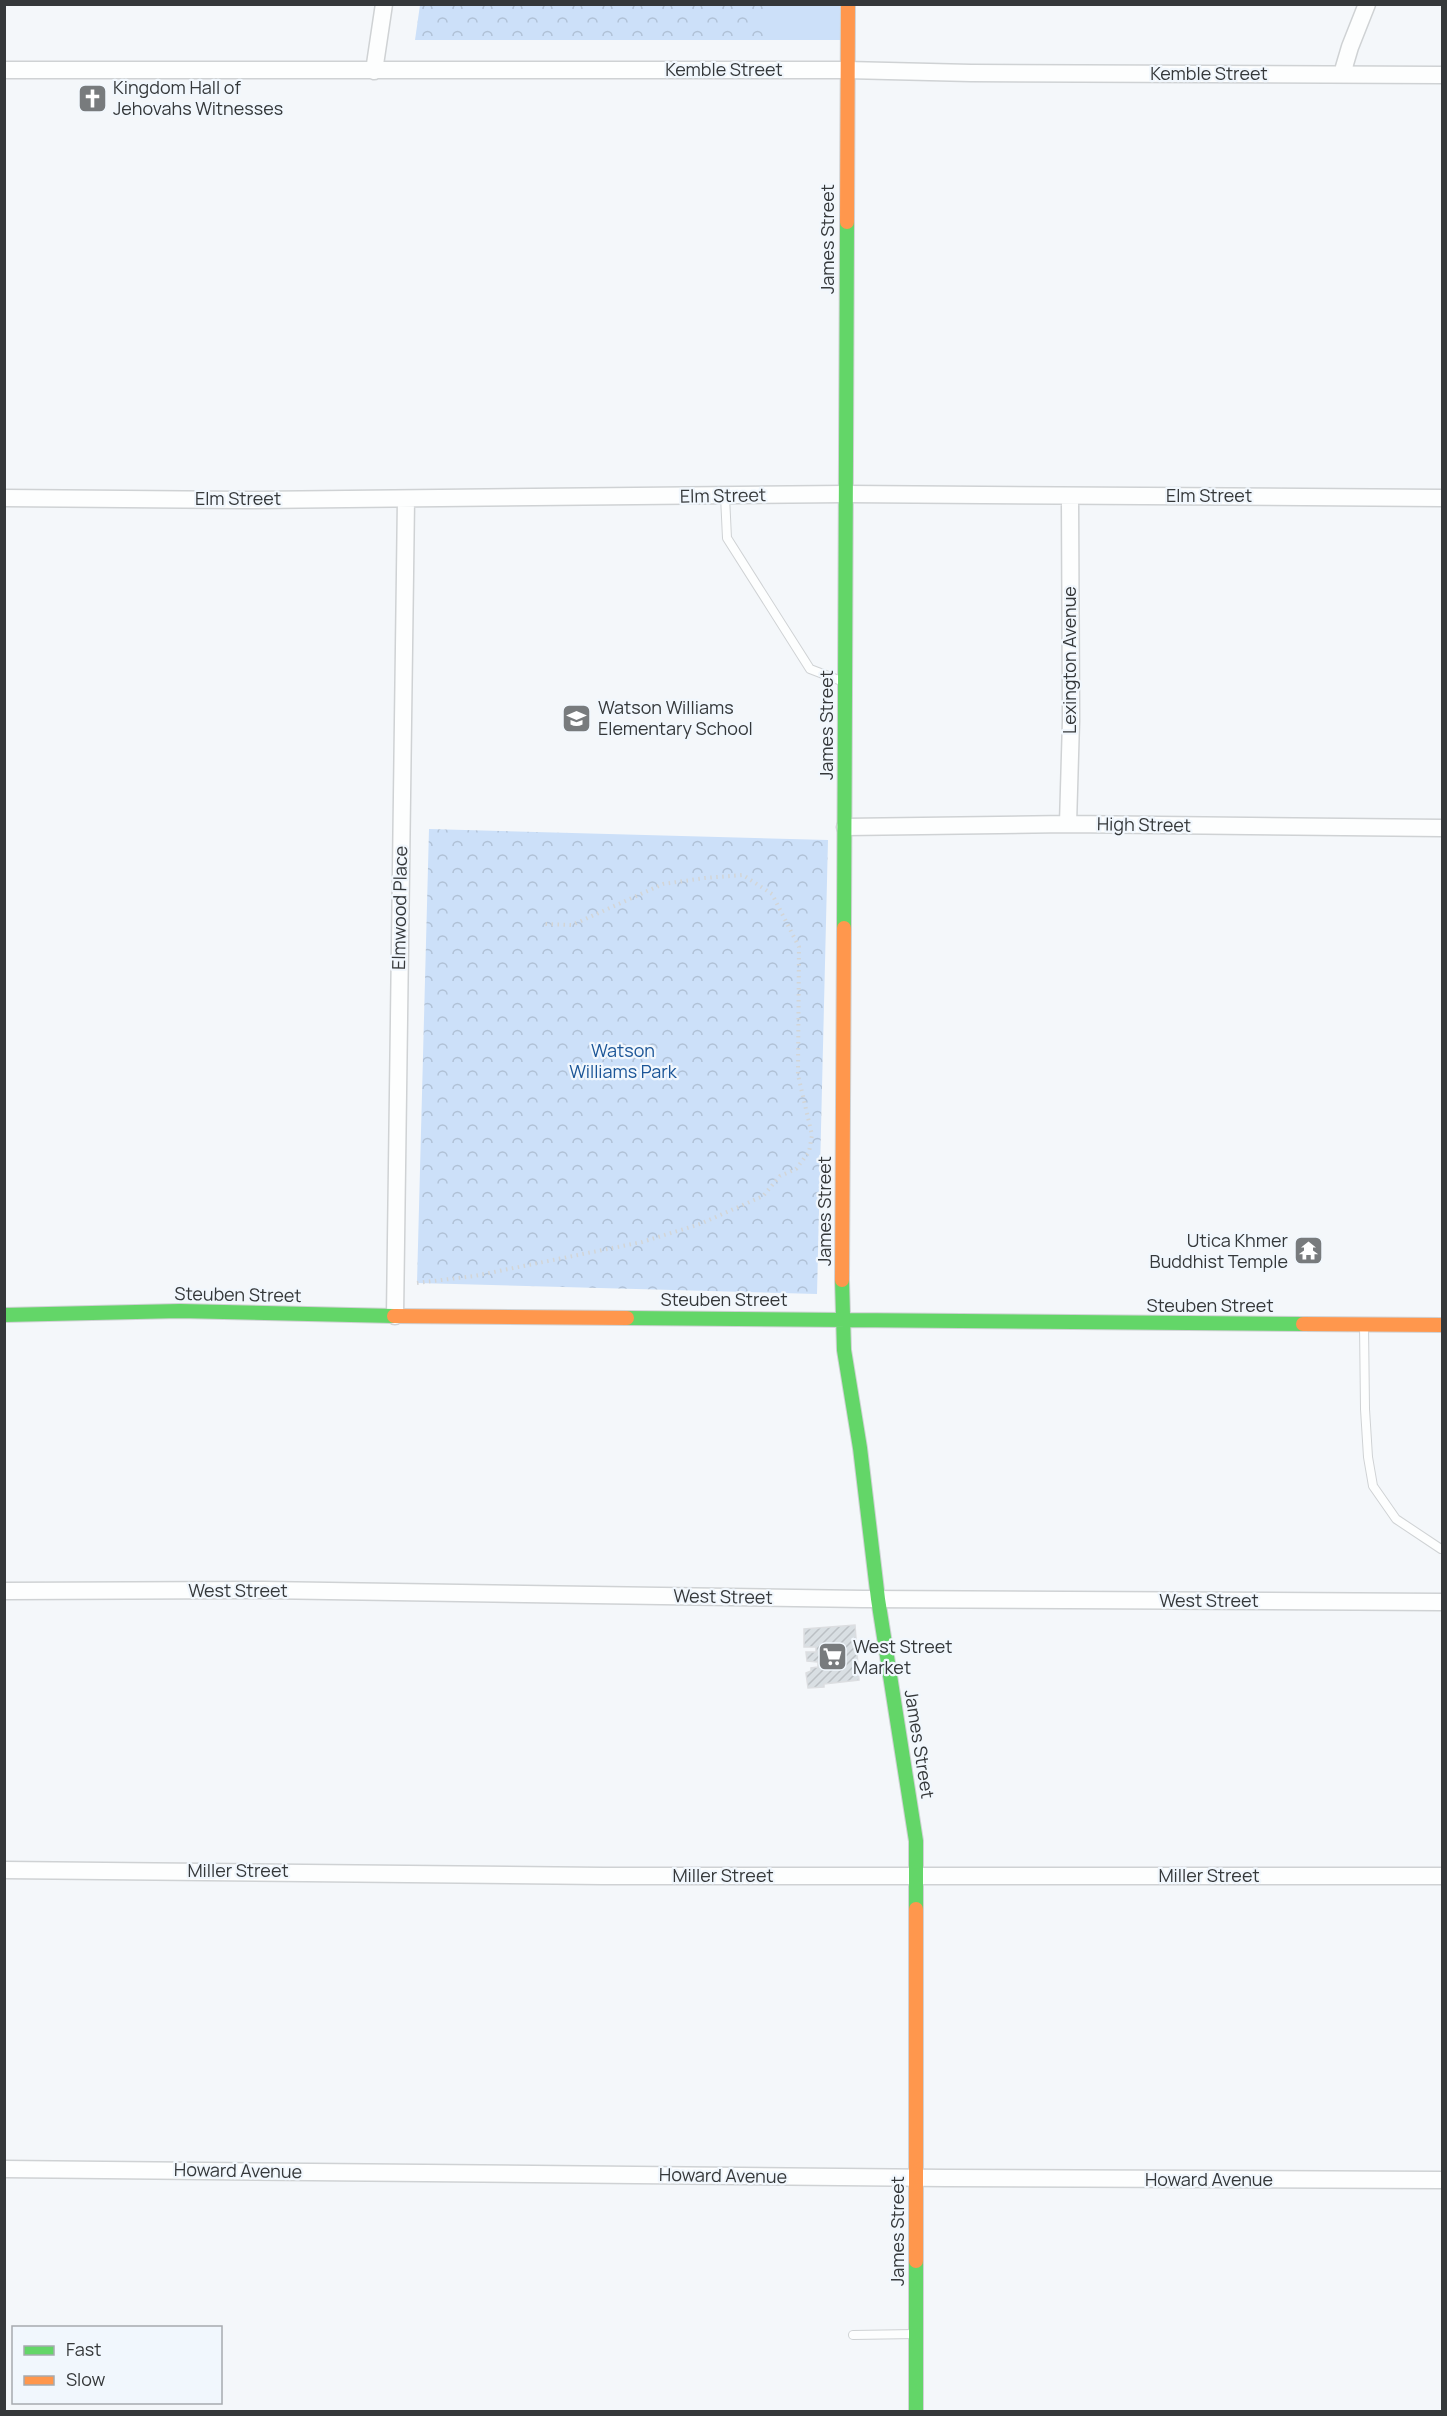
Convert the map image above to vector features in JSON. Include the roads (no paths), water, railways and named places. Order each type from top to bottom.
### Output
[{"type":"street","points":[[374,71],[384,4]]},
{"type":"street","name":"James Street","points":[[848,4],[842,1319],[844,1350],[860,1448],[878,1599],[916,1841],[916,2412]]},
{"type":"street","points":[[1342,74],[1367,4]]},
{"type":"street","name":"Kemble Street","points":[[4,70],[847,70],[971,73],[1443,75]]},
{"type":"street","name":"Elm Street","points":[[4,498],[406,499],[846,495],[1443,498]]},
{"type":"street","name":"Lexington Avenue","points":[[1068,824],[1071,721],[1070,496]]},
{"type":"street","name":"Elmwood Place","points":[[395,1316],[406,499]]},
{"type":"street","name":"High Street","points":[[845,827],[1068,824],[1443,828]]},
{"type":"street","name":"Steuben Street","points":[[4,1315],[180,1311],[395,1316],[1443,1325]]},
{"type":"street","name":"West Street","points":[[4,1591],[263,1590],[878,1599],[1443,1602]]},
{"type":"street","name":"Miller Street","points":[[4,1870],[917,1876],[1443,1876]]},
{"type":"street","name":"Howard Avenue","points":[[4,2169],[916,2178],[1443,2180]]},
{"type":"lane","points":[[725,496],[727,538],[810,669],[845,683]]},
{"type":"lane","points":[[1364,1325],[1365,1409],[1368,1457],[1373,1486],[1396,1519],[1441,1549]]},
{"type":"lane","points":[[853,2335],[916,2334]]},
{"type":"place","name":"Kingdom Hall of Jehovahs Witnesses","points":[[92,98]]},
{"type":"place","name":"Watson Williams Elementary School","points":[[577,718]]},
{"type":"place","name":"Utica Khmer Buddhist Temple","points":[[1309,1251]]},
{"type":"place","name":"West Street Market","points":[[832,1657]]},
{"type":"park label","name":"Watson Williams Park","points":[[623,1061]]}]
